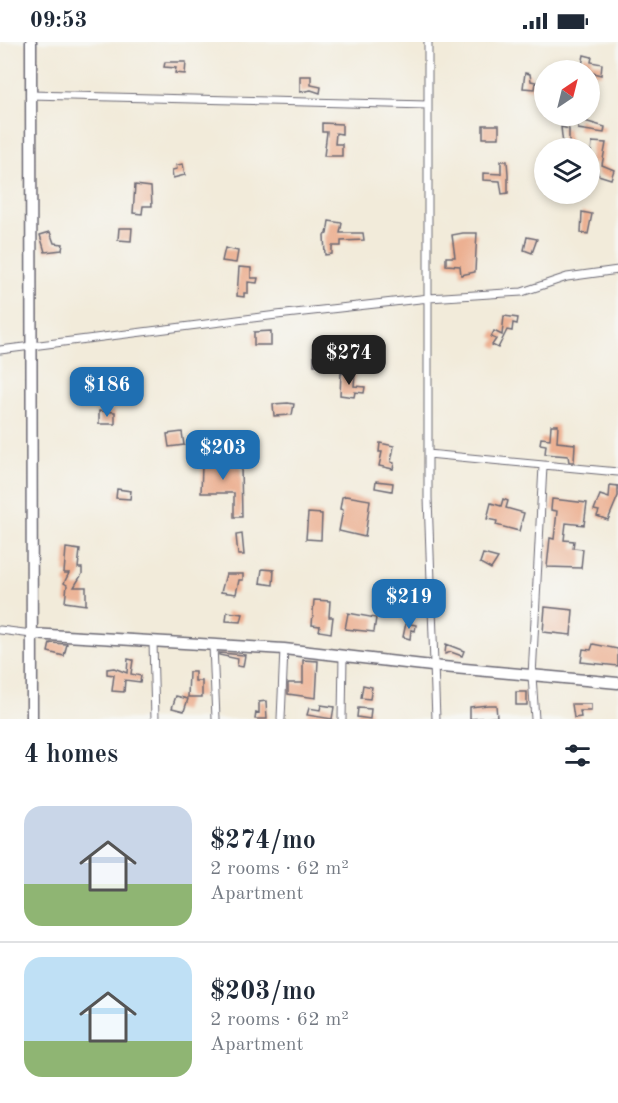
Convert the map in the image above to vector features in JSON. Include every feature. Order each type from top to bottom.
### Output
[{"type":"street","points":[[31,42],[32,719]]},
{"type":"street","points":[[428,42],[428,454],[432,666],[436,719]]},
{"type":"street","points":[[30,94],[428,105]]},
{"type":"street","points":[[0,350],[429,298],[522,292],[567,277],[618,270]]},
{"type":"street","points":[[428,454],[618,472]]},
{"type":"street","points":[[535,719],[532,676],[543,466]]},
{"type":"street","points":[[0,630],[32,634],[284,649],[532,676],[618,682]]},
{"type":"street","points":[[153,642],[155,719]]},
{"type":"street","points":[[213,645],[216,719]]},
{"type":"street","points":[[281,719],[284,649]]},
{"type":"street","points":[[342,719],[343,655]]},
{"type":"building","points":[[584,55],[592,57],[591,60],[583,60]]},
{"type":"building","points":[[165,62],[186,62],[185,74],[175,73],[176,68],[164,67]]},
{"type":"building","points":[[525,73],[530,74],[531,81],[534,82],[534,89],[523,88]]},
{"type":"building","points":[[300,76],[311,76],[311,85],[321,87],[320,93],[311,90],[300,92]]},
{"type":"building","points":[[322,123],[342,124],[342,134],[336,133],[335,144],[342,144],[342,156],[324,156],[327,132],[322,132]]},
{"type":"building","points":[[483,125],[499,125],[499,138],[483,138]]},
{"type":"building","points":[[578,126],[605,127],[604,133],[578,129]]},
{"type":"building","points":[[561,127],[569,129],[569,138],[562,138]]},
{"type":"building","points":[[600,143],[606,143],[602,165],[614,170],[611,179],[600,176]]},
{"type":"building","points":[[501,161],[507,161],[508,174],[508,193],[502,194],[500,181],[483,180],[483,173],[501,174]]},
{"type":"building","points":[[183,164],[185,175],[173,178],[172,170],[177,169],[176,165]]},
{"type":"building","points":[[135,185],[151,187],[152,206],[143,206],[142,214],[133,213]]},
{"type":"building","points":[[582,212],[592,214],[588,234],[581,233]]},
{"type":"building","points":[[329,221],[342,223],[340,233],[363,233],[364,240],[341,241],[341,246],[332,246],[332,254],[325,255],[324,235],[327,234]]},
{"type":"building","points":[[119,228],[132,228],[131,241],[118,240]]},
{"type":"building","points":[[50,232],[54,243],[63,244],[62,250],[45,252],[40,235]]},
{"type":"building","points":[[477,233],[475,272],[461,275],[460,266],[446,265],[446,257],[455,257],[452,235]]},
{"type":"building","points":[[527,237],[537,239],[532,253],[524,250]]},
{"type":"building","points":[[225,248],[238,251],[236,263],[222,261]]},
{"type":"building","points":[[239,267],[251,268],[251,278],[258,278],[257,283],[248,282],[248,293],[244,293],[244,297],[237,296]]},
{"type":"building","points":[[504,316],[518,318],[517,324],[513,323],[512,331],[507,330],[498,348],[492,345],[496,339],[491,337],[494,331],[502,335]]},
{"type":"building","points":[[271,331],[271,345],[254,345],[254,332]]},
{"type":"building","points":[[314,351],[323,351],[323,365],[314,365]]},
{"type":"building","points":[[341,373],[355,374],[354,386],[365,387],[364,393],[355,392],[354,397],[340,395]]},
{"type":"building","points":[[273,404],[294,404],[292,415],[274,416]]},
{"type":"building","points":[[99,411],[115,412],[115,424],[99,424]]},
{"type":"building","points":[[551,425],[558,425],[557,442],[575,444],[574,462],[569,462],[568,456],[545,454],[546,445],[540,444],[541,438],[550,439]]},
{"type":"building","points":[[182,432],[184,445],[169,447],[167,434]]},
{"type":"building","points":[[380,443],[394,446],[391,462],[394,463],[393,469],[379,466],[382,452],[379,452]]},
{"type":"building","points":[[211,454],[221,454],[221,466],[241,466],[242,517],[234,517],[234,493],[201,493],[202,466],[211,466]]},
{"type":"building","points":[[376,481],[393,483],[392,491],[375,488]]},
{"type":"building","points":[[610,485],[618,486],[618,496],[608,520],[597,516],[599,511],[594,510],[600,495],[609,498]]},
{"type":"building","points":[[117,489],[131,491],[130,499],[116,498]]},
{"type":"building","points":[[342,497],[370,500],[365,537],[339,531],[343,510],[340,509]]},
{"type":"building","points":[[503,499],[508,501],[506,508],[524,513],[519,531],[496,525],[497,521],[487,519],[491,503],[501,506]]},
{"type":"building","points":[[552,499],[587,503],[584,525],[566,523],[564,540],[574,541],[573,548],[583,549],[581,568],[547,567],[550,538],[554,539],[557,511],[551,510]]},
{"type":"building","points":[[308,513],[322,514],[321,540],[306,539]]},
{"type":"building","points":[[242,534],[244,555],[238,555],[236,535]]},
{"type":"building","points":[[66,548],[80,550],[78,568],[82,568],[82,574],[74,587],[86,587],[86,605],[65,602],[67,585],[64,583],[69,573],[64,573]]},
{"type":"building","points":[[483,554],[498,558],[491,569],[480,563]]},
{"type":"building","points":[[262,569],[274,570],[273,585],[260,583]]},
{"type":"building","points":[[226,574],[243,574],[243,580],[239,580],[236,594],[221,592]]},
{"type":"building","points":[[314,600],[330,601],[329,617],[333,617],[331,633],[319,631],[320,626],[312,625]]},
{"type":"building","points":[[545,607],[573,610],[571,635],[543,632]]},
{"type":"building","points":[[227,612],[243,614],[241,622],[226,621]]},
{"type":"building","points":[[348,613],[376,618],[374,632],[345,629]]},
{"type":"building","points":[[406,623],[416,625],[415,631],[411,630],[410,639],[403,637]]},
{"type":"building","points":[[50,643],[67,644],[64,656],[48,652]]},
{"type":"building","points":[[446,644],[464,651],[462,656],[451,652],[445,654]]},
{"type":"building","points":[[593,644],[618,649],[618,666],[581,662],[583,649],[591,650]]},
{"type":"building","points":[[219,653],[245,655],[243,667],[237,666],[238,659],[219,655]]},
{"type":"building","points":[[128,659],[133,660],[131,674],[141,676],[140,682],[125,680],[124,692],[112,691],[114,675],[107,674],[107,669],[114,668],[127,673]]},
{"type":"building","points":[[303,660],[318,661],[316,698],[288,694],[288,683],[303,683]]},
{"type":"building","points":[[189,672],[195,672],[195,681],[202,681],[202,697],[188,697]]},
{"type":"building","points":[[363,685],[372,687],[370,699],[361,698]]},
{"type":"building","points":[[516,692],[527,692],[527,705],[516,705]]},
{"type":"building","points":[[176,696],[188,699],[184,711],[172,708]]},
{"type":"building","points":[[266,701],[267,719],[255,719],[256,712],[259,713],[259,702]]},
{"type":"building","points":[[572,704],[591,704],[591,711],[580,711],[581,717],[574,718]]},
{"type":"building","points":[[321,705],[334,707],[332,719],[307,715],[309,708],[320,710]]},
{"type":"building","points":[[496,705],[497,717],[470,719],[470,707]]},
{"type":"building","points":[[358,708],[371,709],[370,719],[357,717]]}]
